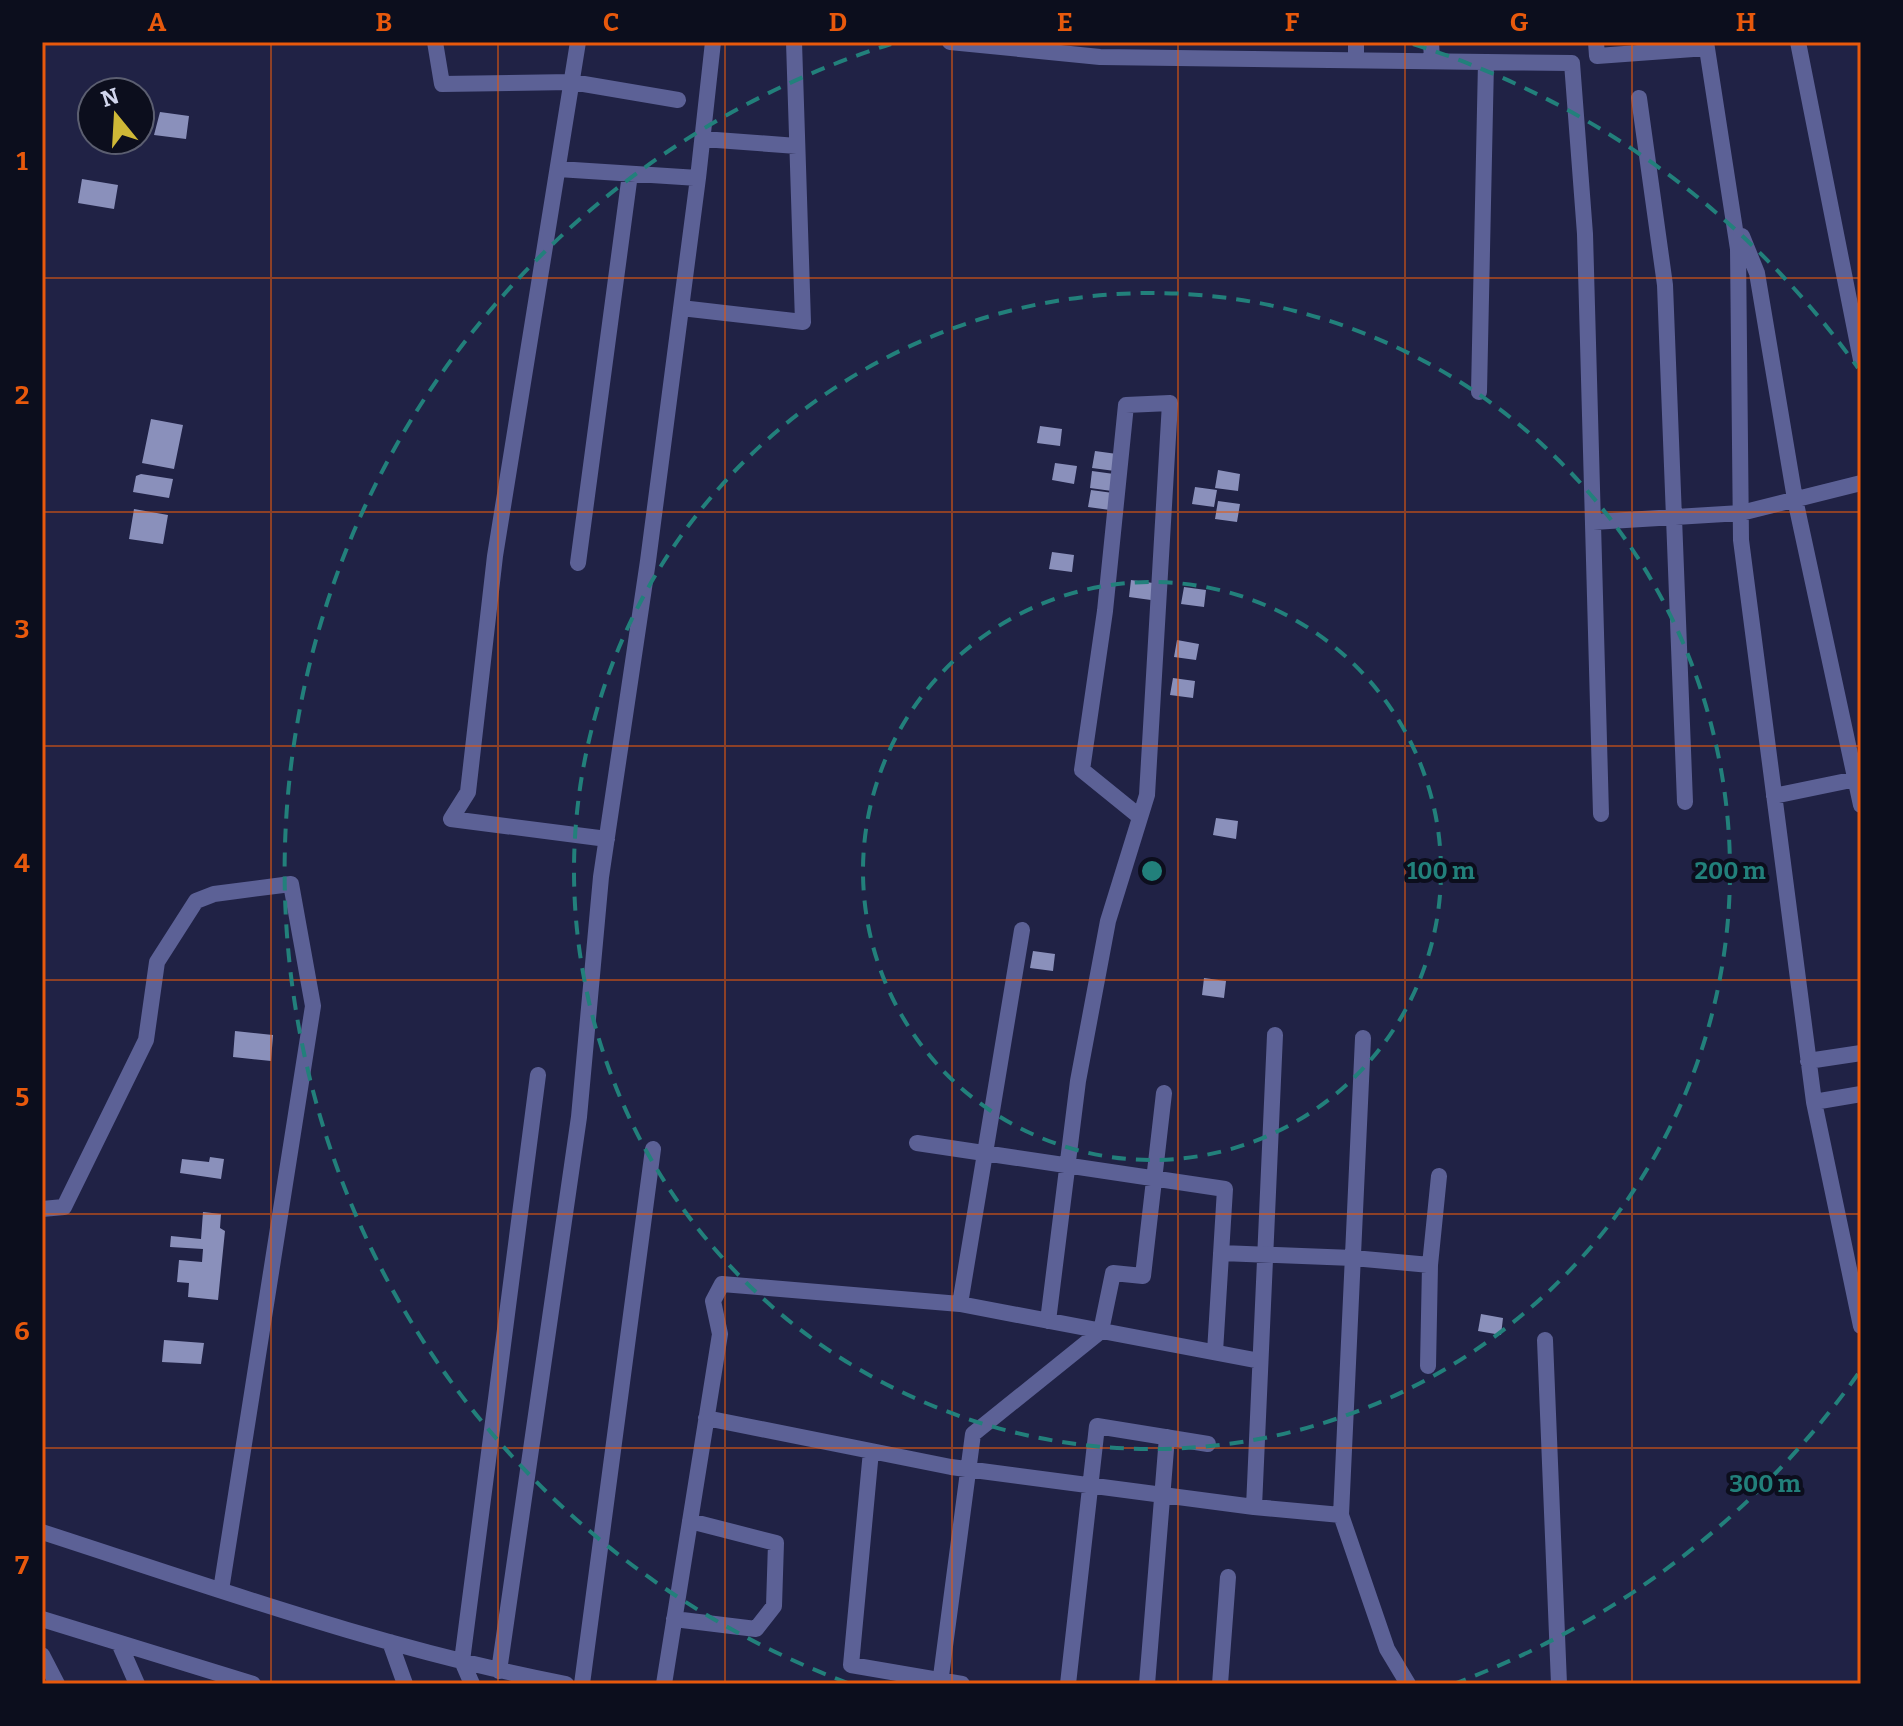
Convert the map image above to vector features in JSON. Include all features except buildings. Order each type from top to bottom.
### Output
[{"type":"street","points":[[435,42],[442,84],[572,82],[678,100]]},
{"type":"street","points":[[578,42],[495,556],[468,792],[451,819],[607,839]]},
{"type":"street","points":[[499,1671],[579,1117],[607,839],[681,308],[713,42]]},
{"type":"street","points":[[681,308],[803,322],[794,42]]},
{"type":"street","points":[[950,42],[1100,49],[1356,51],[1432,60],[1572,63],[1585,234],[1601,814]]},
{"type":"street","points":[[1431,42],[1432,60]]},
{"type":"street","points":[[1596,42],[1597,56],[1706,45],[1738,249],[1741,513],[1774,796],[1814,1102],[1861,1326]]},
{"type":"street","points":[[1798,42],[1861,360]]},
{"type":"street","points":[[1479,392],[1486,62]]},
{"type":"street","points":[[1639,98],[1665,285],[1685,802]]},
{"type":"street","points":[[703,139],[797,146]]},
{"type":"street","points":[[558,169],[698,178]]},
{"type":"street","points":[[578,563],[630,174]]},
{"type":"street","points":[[1731,206],[1757,273],[1795,499],[1859,778],[1861,805]]},
{"type":"street","points":[[1048,1321],[1078,1081],[1108,921],[1147,795],[1170,403],[1126,405],[1105,611],[1082,770],[1140,817]]},
{"type":"street","points":[[1593,522],[1741,513],[1861,483]]},
{"type":"street","points":[[1774,796],[1859,778]]},
{"type":"street","points":[[42,1209],[64,1207],[146,1040],[157,962],[196,901],[214,894],[291,884],[313,1006],[221,1590]]},
{"type":"street","points":[[960,1304],[1022,930]]},
{"type":"street","points":[[1254,1507],[1275,1035]]},
{"type":"street","points":[[1363,1038],[1341,1515],[1387,1649],[1408,1684]]},
{"type":"street","points":[[1808,1061],[1861,1053]]},
{"type":"street","points":[[472,1684],[462,1661],[538,1075]]},
{"type":"street","points":[[940,1682],[973,1434],[1101,1331],[1113,1273],[1143,1276],[1164,1093]]},
{"type":"street","points":[[1814,1102],[1861,1094]]},
{"type":"street","points":[[917,1143],[1225,1189],[1215,1352]]},
{"type":"street","points":[[582,1684],[653,1149]]},
{"type":"street","points":[[1428,1366],[1430,1265],[1439,1176]]},
{"type":"street","points":[[1221,1253],[1353,1258],[1430,1265]]},
{"type":"street","points":[[664,1684],[720,1334],[713,1301],[722,1284],[960,1304],[1260,1361]]},
{"type":"street","points":[[1545,1340],[1559,1684]]},
{"type":"street","points":[[706,1418],[966,1469],[1254,1507],[1341,1515]]},
{"type":"street","points":[[1068,1684],[1097,1426],[1208,1444]]},
{"type":"street","points":[[1147,1684],[1167,1437]]},
{"type":"street","points":[[871,1451],[851,1665],[962,1684]]},
{"type":"street","points":[[674,1619],[756,1629],[774,1606],[776,1543],[690,1521]]},
{"type":"street","points":[[42,1532],[390,1642],[499,1671],[566,1684]]},
{"type":"street","points":[[1220,1684],[1228,1577]]},
{"type":"street","points":[[42,1619],[253,1684]]},
{"type":"street","points":[[390,1642],[405,1684]]},
{"type":"street","points":[[119,1643],[137,1684]]},
{"type":"street","points":[[42,1655],[57,1684]]}]
